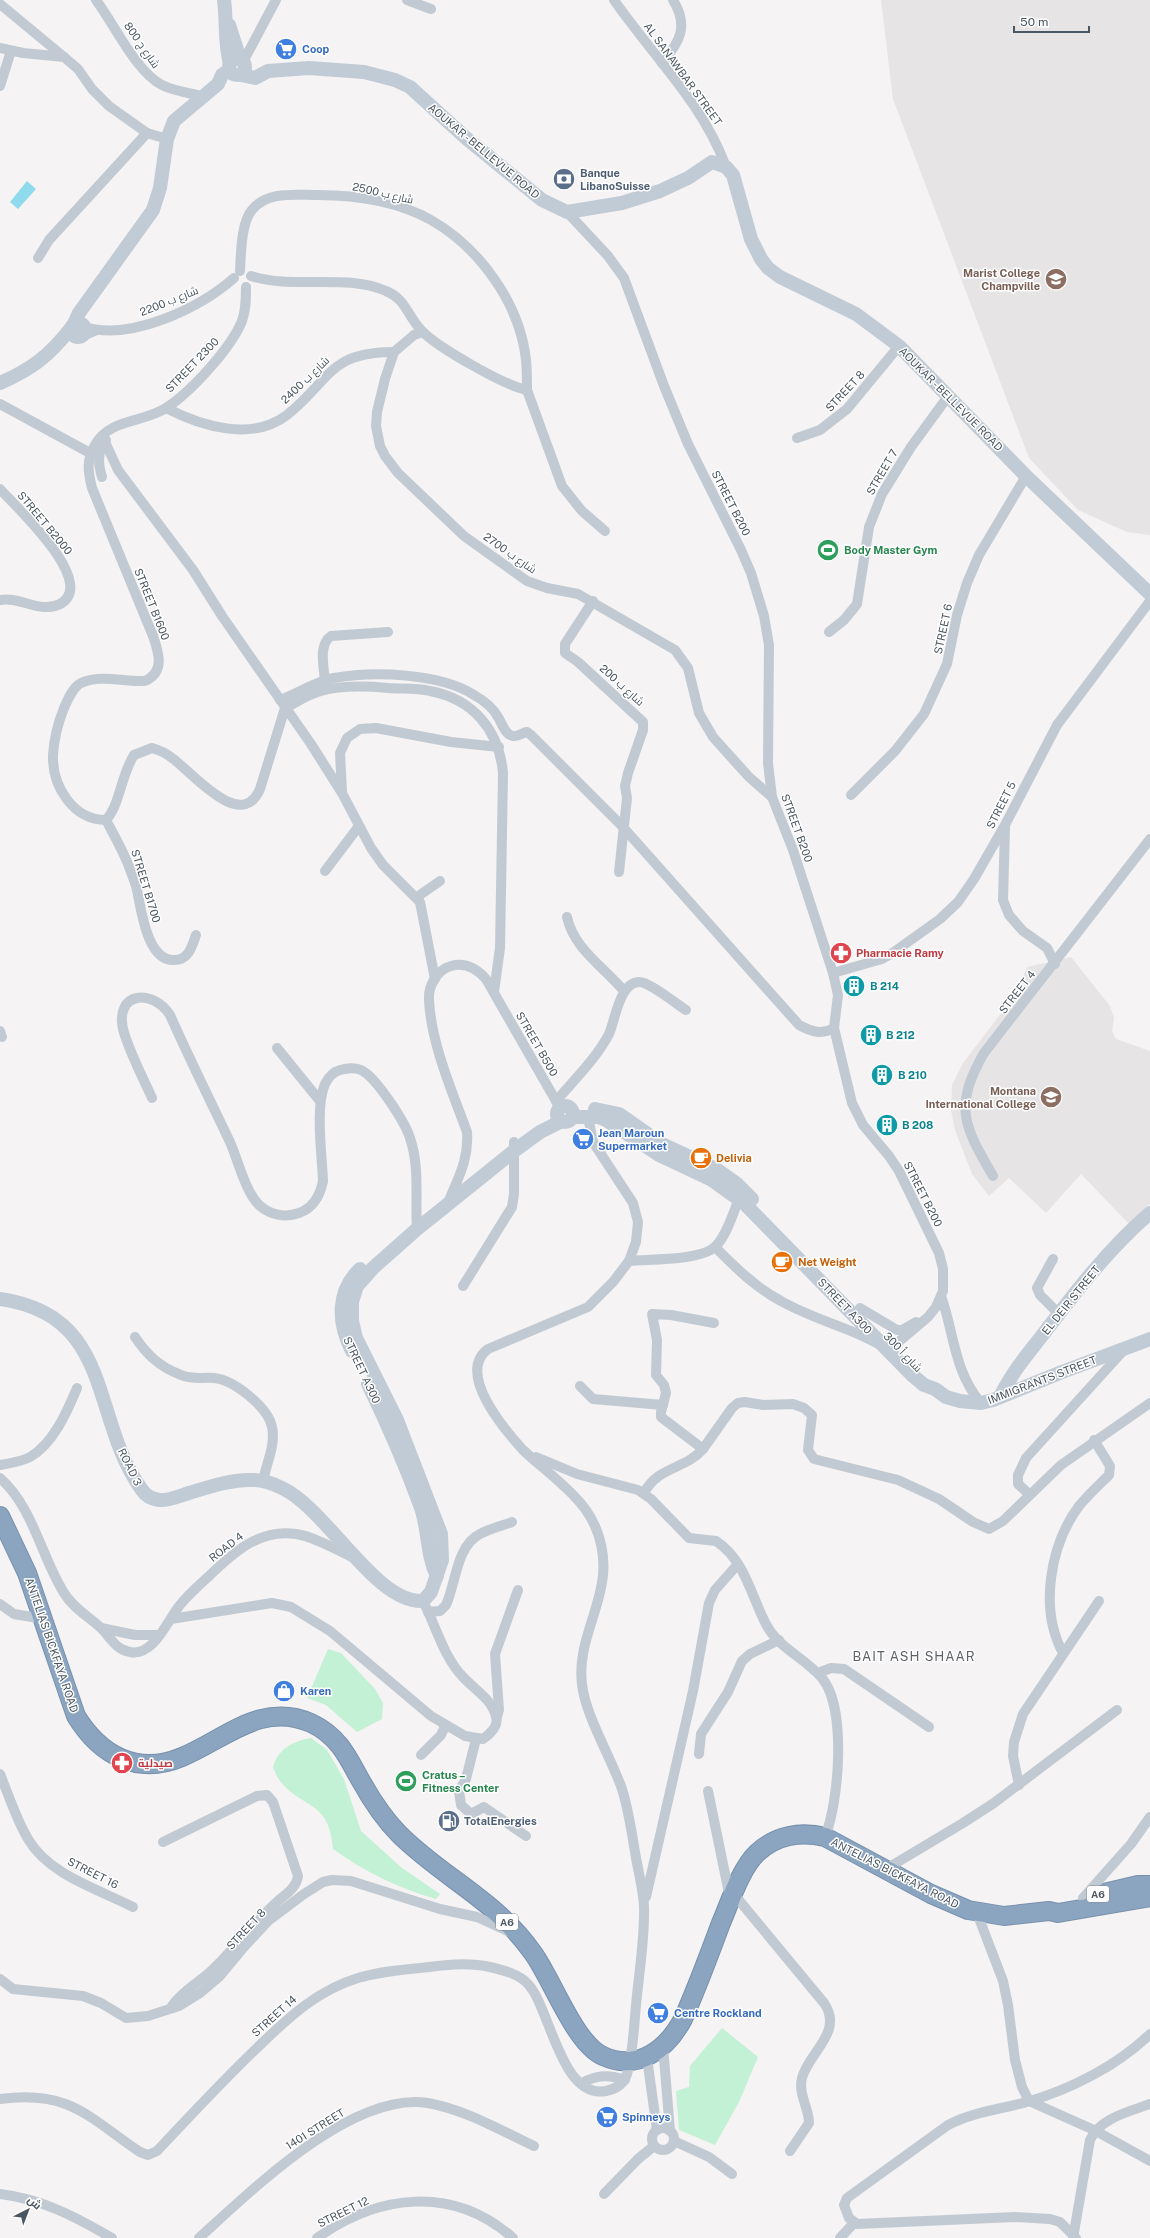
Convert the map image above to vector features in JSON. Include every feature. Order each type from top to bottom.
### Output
[{"type":"highway","name":"ANTELIAS BICKFAYA ROAD","points":[[0,1516],[28,1573],[76,1716],[86,1733],[107,1752],[117,1757],[136,1763],[159,1763],[183,1757],[240,1726],[256,1720],[285,1716],[306,1721],[318,1726],[339,1744],[381,1812],[398,1833],[429,1860],[483,1900],[520,1936],[540,1964],[583,2039],[609,2067],[628,2061],[647,2058],[673,2036],[683,2020],[732,1897],[751,1860],[767,1846],[794,1834],[825,1837],[943,1899],[977,1913],[1004,1916],[1067,1912],[1147,1885]]},
{"type":"highway","name":"ANTELIAS BICKFAYA ROAD","points":[[1049,1912],[1059,1904],[1147,1885]]},
{"type":"street","name":"شارع ج 800","points":[[96,0],[140,66],[151,78],[163,86],[202,96]]},
{"type":"street","points":[[224,0],[227,21],[238,67]]},
{"type":"street","points":[[0,383],[38,363],[79,330],[94,294],[153,210],[160,188],[167,139],[174,121],[218,84],[222,76],[238,67],[276,0]]},
{"type":"street","points":[[407,0],[431,9]]},
{"type":"street","name":"AL SANAWBAR STREET","points":[[614,0],[703,119],[716,141],[726,167]]},
{"type":"street","points":[[662,63],[676,47],[680,39],[682,28],[680,15],[672,0]]},
{"type":"street","points":[[0,4],[78,69],[98,96],[147,133],[167,139]]},
{"type":"street","points":[[0,48],[11,51],[64,57]]},
{"type":"street","points":[[0,86],[11,51]]},
{"type":"street","name":"AOUKAR - BELLEVUE ROAD","points":[[238,67],[258,65],[268,71],[309,68],[337,69],[382,75],[395,80],[410,87],[466,138],[542,200],[567,212]]},
{"type":"street","points":[[38,258],[49,240],[147,133]]},
{"type":"street","points":[[567,212],[622,203],[660,191],[683,181],[712,162],[726,167]]},
{"type":"street","name":"AOUKAR - BELLEVUE ROAD","points":[[726,167],[733,175],[738,188],[751,239],[761,259],[768,268],[780,277],[856,314],[899,346],[949,395],[1026,476],[1150,594]]},
{"type":"street","name":"شارع ب 2500","points":[[243,280],[241,260],[247,216],[257,204],[270,197],[336,195],[357,197],[400,207],[437,224],[458,239],[481,263],[502,290],[510,305],[523,344],[526,360],[527,390],[562,486],[582,511],[605,531]]},
{"type":"street","name":"STREET B200","points":[[567,212],[620,270],[688,444],[751,573],[764,616],[769,645],[768,763],[772,797],[793,850],[833,973],[838,995],[834,1028],[856,1112],[872,1136],[895,1163],[939,1253],[944,1277],[941,1296],[933,1312]]},
{"type":"street","points":[[243,280],[360,284],[386,290],[402,300],[422,332],[435,342],[507,385],[527,390]]},
{"type":"street","name":"شارع ب 2200","points":[[79,330],[129,328],[158,320],[205,300],[223,288],[243,280]]},
{"type":"street","name":"STREET 2300","points":[[133,420],[166,408],[190,387],[222,354],[242,320],[246,306],[243,280]]},
{"type":"street","points":[[394,352],[414,335],[422,332]]},
{"type":"street","name":"STREET 8","points":[[797,438],[820,430],[848,409],[899,346]]},
{"type":"street","name":"شارع ب 2700","points":[[394,352],[377,412],[377,437],[385,456],[398,473],[464,536],[512,571],[536,585],[569,591],[593,601],[667,644],[680,655],[688,668],[699,713],[712,737],[749,778],[772,797]]},
{"type":"street","name":"شارع ب 2400","points":[[166,408],[191,421],[219,428],[236,429],[268,425],[286,416],[323,377],[343,362],[366,353],[394,352]]},
{"type":"street","name":"STREET 7","points":[[829,632],[844,620],[857,604],[869,527],[882,494],[912,447],[949,395]]},
{"type":"street","points":[[0,404],[90,453]]},
{"type":"street","points":[[102,477],[99,460],[105,442],[133,420]]},
{"type":"street","name":"STREET B1600","points":[[106,820],[97,820],[86,817],[75,809],[64,796],[58,784],[53,756],[59,720],[72,693],[79,684],[87,681],[102,679],[145,681],[157,672],[159,653],[92,488],[88,473],[90,453],[98,439],[108,429],[133,420]]},
{"type":"street","points":[[105,442],[112,461],[194,570],[222,616],[312,744],[383,865],[417,897],[420,902],[435,979],[429,999],[437,1044],[467,1132],[467,1156],[448,1203]]},
{"type":"street","points":[[92,488],[102,477],[114,475],[127,480]]},
{"type":"street","name":"STREET 6","points":[[851,795],[895,751],[924,714],[948,664],[957,615],[967,582],[979,556],[1026,476]]},
{"type":"street","name":"STREET B2000","points":[[0,489],[50,544],[63,562],[72,583],[67,598],[60,604],[40,606],[12,600],[0,600]]},
{"type":"street","name":"شارع ب 200","points":[[593,601],[563,648],[565,653],[578,662],[643,722],[643,730],[625,786],[627,798],[622,826]]},
{"type":"street","name":"STREET 5","points":[[833,973],[882,959],[940,919],[958,902],[974,879],[1005,825],[1057,725],[1150,601]]},
{"type":"street","points":[[325,681],[323,646],[326,640],[331,636],[388,632]]},
{"type":"street","points":[[350,676],[352,687]]},
{"type":"street","points":[[106,820],[115,808],[125,770],[134,755],[152,748],[171,757],[216,795],[238,805],[248,804],[257,798],[283,704],[325,681],[350,676],[412,676],[432,679],[473,694],[486,703],[497,716],[508,734],[513,736],[527,732],[531,735],[622,826],[790,1017],[799,1025],[815,1032],[826,1033],[834,1028]]},
{"type":"street","points":[[283,704],[321,691],[352,687],[430,690],[460,701],[476,713],[492,733],[499,747],[503,773],[500,948],[494,992]]},
{"type":"street","points":[[342,793],[340,753],[347,738],[360,729],[376,728],[451,742],[499,747]]},
{"type":"street","name":"STREET B1700","points":[[106,820],[124,854],[137,890],[141,916],[159,954],[166,959],[181,959],[188,955],[196,935]]},
{"type":"street","points":[[1005,825],[1003,900],[1009,915],[1022,931],[1047,948],[1065,951]]},
{"type":"street","points":[[325,871],[359,826]]},
{"type":"street","points":[[619,872],[622,826]]},
{"type":"street","name":"STREET 4","points":[[993,1176],[980,1157],[966,1122],[964,1106],[966,1090],[971,1075],[984,1054],[1150,839]]},
{"type":"street","points":[[417,897],[440,881]]},
{"type":"street","points":[[567,917],[570,931],[576,942],[609,973],[624,991]]},
{"type":"street","points":[[1047,948],[1055,964]]},
{"type":"street","name":"STREET B500","points":[[435,979],[443,970],[452,966],[463,965],[473,967],[480,972],[494,992],[563,1112]]},
{"type":"street","points":[[563,1112],[609,1034],[624,991],[633,983],[643,982],[686,1010]]},
{"type":"street","points":[[152,1098],[122,1024],[125,1009],[128,1003],[138,997],[145,997],[158,1003],[170,1015],[254,1198],[267,1211],[285,1216],[303,1212],[311,1206],[321,1190],[323,1181],[320,1101],[326,1082],[337,1071],[345,1068],[357,1069],[367,1074],[400,1116],[410,1139],[414,1154],[416,1225]]},
{"type":"street","points":[[277,1048],[320,1101]]},
{"type":"street","name":"STREET A300","points":[[425,1607],[437,1576],[430,1558],[426,1523],[414,1475],[385,1418],[362,1362],[348,1343],[340,1310],[344,1291],[357,1272],[416,1225],[448,1203],[514,1146],[531,1128],[563,1112],[585,1109],[602,1109],[619,1114],[626,1125],[659,1155],[685,1162],[712,1180],[742,1195],[759,1216],[893,1348],[920,1382],[935,1389]]},
{"type":"street","name":"STREET A300","points":[[563,1112],[626,1125]]},
{"type":"street","points":[[588,1117],[590,1133],[596,1147],[633,1203],[638,1222],[636,1242],[628,1261],[613,1282],[588,1307],[502,1343],[482,1354],[476,1369],[477,1381],[481,1391],[507,1431],[524,1451],[582,1504],[599,1538],[603,1562],[602,1588],[583,1654],[581,1682],[586,1701],[623,1792],[644,1906]]},
{"type":"street","points":[[463,1286],[512,1206],[514,1194],[514,1146]]},
{"type":"street","name":"STREET A300","points":[[416,1225],[454,1189],[514,1146]]},
{"type":"street","points":[[628,1261],[691,1256],[708,1252],[715,1247],[723,1235],[742,1195]]},
{"type":"street","name":"شارع أ 300","points":[[742,1195],[860,1308],[893,1348]]},
{"type":"street","name":"EL DEIR STREET","points":[[1001,1395],[1014,1371],[1058,1314],[1121,1240],[1150,1213]]},
{"type":"street","points":[[715,1247],[741,1274],[772,1296],[790,1306],[893,1348],[933,1312]]},
{"type":"street","points":[[1053,1259],[1036,1288],[1040,1295],[1058,1314]]},
{"type":"street","points":[[941,1296],[958,1362],[970,1388],[981,1403]]},
{"type":"street","name":"ROAD 3","points":[[0,1299],[41,1310],[73,1336],[90,1360],[121,1451],[132,1475],[147,1496],[160,1500],[170,1499],[232,1482],[253,1480],[263,1481],[283,1489],[295,1497],[328,1525],[356,1559]]},
{"type":"street","points":[[860,1308],[897,1330],[905,1328],[933,1312]]},
{"type":"street","points":[[703,1450],[663,1418],[661,1412],[665,1388],[656,1375],[657,1340],[652,1314],[671,1315],[714,1323]]},
{"type":"street","points":[[135,1337],[146,1353],[161,1366],[182,1376],[214,1378],[226,1381],[258,1404],[270,1419],[272,1428],[272,1443],[263,1481]]},
{"type":"street","name":"IMMIGRANTS STREET","points":[[935,1389],[954,1400],[981,1403],[993,1400],[1001,1395],[1150,1339]]},
{"type":"street","points":[[1029,1494],[1018,1484],[1018,1475],[1026,1458],[1125,1349]]},
{"type":"street","points":[[580,1386],[593,1399],[663,1405]]},
{"type":"street","points":[[0,1465],[19,1462],[31,1456],[44,1446],[65,1414],[77,1388]]},
{"type":"street","points":[[644,1493],[648,1485],[664,1471],[690,1462],[703,1450],[732,1408],[738,1403],[745,1402],[763,1405],[793,1404],[804,1408],[811,1414],[808,1450],[814,1459],[898,1480],[939,1499],[979,1525],[992,1528],[1003,1521],[1029,1494],[1061,1465],[1094,1440],[1150,1403]]},
{"type":"street","points":[[1063,1653],[1056,1638],[1051,1615],[1050,1584],[1060,1542],[1068,1523],[1080,1506],[1109,1475],[1110,1466],[1094,1440]]},
{"type":"street","points":[[524,1451],[577,1474],[644,1493],[685,1534],[694,1540],[716,1541],[738,1564],[750,1585],[767,1626],[779,1640],[818,1674],[826,1685],[833,1702],[838,1732],[836,1797],[832,1818],[825,1837]]},
{"type":"street","points":[[0,1478],[16,1494],[64,1594],[86,1617],[101,1628],[135,1635],[159,1635]]},
{"type":"street","points":[[356,1559],[401,1597],[425,1607],[440,1611],[446,1605],[464,1550],[471,1541],[480,1534],[512,1522]]},
{"type":"street","name":"ROAD 4","points":[[101,1628],[114,1644],[122,1650],[131,1653],[140,1652],[147,1648],[159,1635],[180,1605],[229,1557],[260,1538],[296,1534],[356,1559]]},
{"type":"street","points":[[625,2080],[609,2067],[598,2076],[582,2083],[590,2089],[604,2091],[618,2087],[625,2080],[642,1948],[644,1906],[653,1859],[693,1691],[709,1604],[715,1590],[738,1564]]},
{"type":"street","points":[[171,1619],[272,1603],[291,1607],[330,1631],[411,1701],[445,1726],[481,1740],[496,1725],[499,1710],[495,1654],[518,1590]]},
{"type":"street","points":[[1019,1785],[1013,1756],[1017,1728],[1023,1714],[1099,1601]]},
{"type":"street","points":[[0,1604],[14,1614],[44,1619]]},
{"type":"street","points":[[425,1607],[443,1646],[456,1668],[466,1680],[479,1690],[491,1706],[497,1718]]},
{"type":"street","points":[[699,1754],[701,1734],[725,1697],[742,1661],[750,1654],[779,1640]]},
{"type":"street","points":[[818,1674],[830,1668],[844,1669],[929,1727]]},
{"type":"street","points":[[886,1869],[963,1823],[1019,1785],[1117,1710]]},
{"type":"street","points":[[420,1755],[441,1735],[445,1726]]},
{"type":"street","points":[[476,1739],[466,1779],[459,1791],[462,1806],[471,1814],[484,1808],[526,1836]]},
{"type":"street","name":"STREET 16","points":[[0,1774],[28,1841],[41,1855],[69,1876],[133,1907]]},
{"type":"street","points":[[708,1790],[732,1897],[824,2004],[830,2017],[828,2034],[802,2078],[802,2090],[809,2124],[790,2151]]},
{"type":"street","points":[[163,1842],[257,1796],[267,1795],[273,1802],[298,1876],[294,1886],[268,1910],[216,1967],[201,1980],[183,1992],[172,2006]]},
{"type":"street","points":[[1083,1898],[1131,1844],[1150,1817]]},
{"type":"street","points":[[637,1862],[646,1863],[653,1859]]},
{"type":"street","name":"STREET 8","points":[[0,1979],[13,1989],[64,1993],[87,1997],[126,2018],[148,2016],[188,2001],[208,1987],[257,1932],[280,1911],[323,1882],[332,1880],[351,1881],[440,1909],[477,1917],[520,1936]]},
{"type":"street","points":[[977,1913],[1003,1981],[1008,2005],[1015,2060],[1022,2087],[1029,2101],[1094,2130],[1150,2161]]},
{"type":"street","name":"STREET 14","points":[[0,2099],[38,2098],[78,2108],[140,2152],[148,2155],[158,2151],[210,2094],[304,2004],[333,1988],[357,1978],[407,1969],[460,1964],[488,1966],[508,1971],[527,1982],[540,2005],[558,2051],[582,2083]]},
{"type":"street","points":[[854,2223],[845,2211],[846,2199],[939,2131],[966,2117],[1029,2101],[1068,2086],[1104,2069],[1150,2034]]},
{"type":"street","points":[[663,2046],[670,2131],[674,2141],[710,2157],[732,2174]]},
{"type":"street","points":[[647,2058],[657,2130],[652,2140],[654,2146],[664,2151],[671,2148],[674,2141]]},
{"type":"street","name":"1401 STREET","points":[[199,2238],[255,2186],[286,2162],[339,2126],[359,2116],[386,2106],[426,2103],[453,2109],[534,2146]]},
{"type":"street","points":[[1075,2237],[1090,2140],[1094,2130],[1102,2123],[1150,2104]]},
{"type":"street","points":[[657,2130],[662,2128],[670,2131]]},
{"type":"street","points":[[604,2194],[638,2159],[654,2146]]},
{"type":"street","points":[[0,2194],[50,2206],[73,2215],[112,2238]]},
{"type":"street","name":"STREET 12","points":[[317,2238],[360,2214],[374,2209],[417,2200],[449,2205],[477,2213],[503,2229],[513,2238]]},
{"type":"street","points":[[840,2238],[854,2223],[1015,2217],[1050,2219],[1060,2222],[1075,2237]]},
{"type":"shaded area","name":"Marist College Champville","points":[[881,0],[1150,0],[1150,535],[1127,532],[1078,510],[1029,458],[893,99]]},
{"type":"shaded area","name":"Montana International College","points":[[1071,957],[1110,1006],[1114,1018],[1112,1031],[1116,1039],[1150,1051],[1150,1204],[1129,1224],[1081,1174],[1046,1213],[1009,1178],[989,1196],[972,1174],[955,1130],[951,1110],[952,1085],[963,1063],[1015,995],[1027,967]]},
{"type":"green space","points":[[328,1649],[341,1653],[375,1689],[383,1703],[382,1719],[357,1732],[326,1705],[307,1698]]},
{"type":"green space","points":[[311,1738],[327,1750],[344,1779],[361,1831],[402,1868],[440,1894],[436,1899],[408,1890],[382,1878],[357,1865],[333,1849],[331,1833],[327,1822],[321,1813],[288,1790],[280,1781],[273,1767],[279,1755],[292,1744]]},
{"type":"green space","points":[[722,2028],[758,2057],[739,2102],[715,2145],[679,2130],[676,2091],[689,2087],[690,2066]]},
{"type":"water","points":[[27,181],[36,189],[18,209],[10,202]]},
{"type":"place","name":"Coop","points":[[286,49]]},
{"type":"place","name":"Banque LibanoSuisse","points":[[564,179]]},
{"type":"place","name":"Marist College Champville","points":[[1056,279]]},
{"type":"place","name":"Body Master Gym","points":[[828,550]]},
{"type":"place","name":"Pharmacie Ramy","points":[[841,953]]},
{"type":"place","name":"B 214","points":[[854,986]]},
{"type":"place","name":"B 212","points":[[871,1035]]},
{"type":"place","name":"B 210","points":[[882,1075]]},
{"type":"place","name":"Montana International College","points":[[1051,1097]]},
{"type":"place","name":"B 208","points":[[887,1125]]},
{"type":"place","name":"Jean Maroun Supermarket","points":[[583,1139]]},
{"type":"place","name":"Delivia","points":[[701,1158]]},
{"type":"place","name":"Net Weight","points":[[782,1262]]},
{"type":"place","name":"Karen","points":[[284,1691]]},
{"type":"place","name":"صيدلية","points":[[122,1763]]},
{"type":"place","name":"Cratus – Fitness Center","points":[[406,1781]]},
{"type":"place","name":"TotalEnergies","points":[[449,1821]]},
{"type":"place","name":"Centre Rockland","points":[[658,2013]]},
{"type":"place","name":"Spinneys","points":[[607,2117]]},
{"type":"district","name":"BAIT ASH SHAAR","points":[[914,1656]]}]
